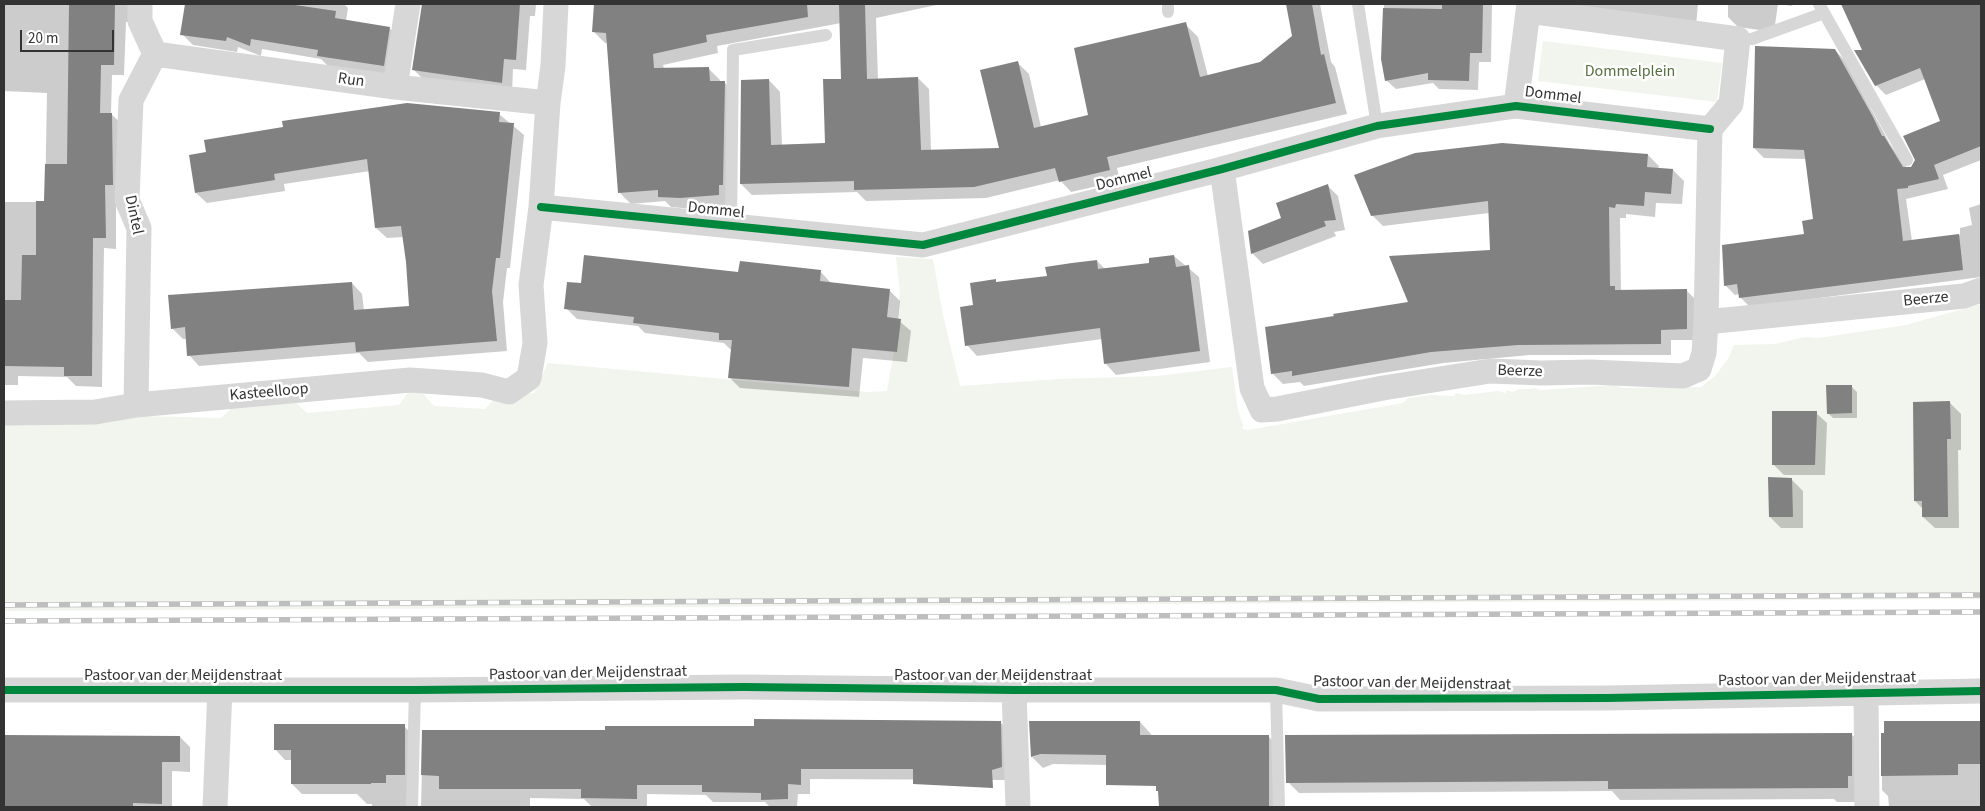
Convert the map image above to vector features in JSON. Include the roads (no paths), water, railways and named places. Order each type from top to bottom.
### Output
[{"type":"street","points":[[140,4],[140,21],[155,54]]},
{"type":"street","points":[[395,87],[408,4]]},
{"type":"street","points":[[541,207],[548,104],[553,66],[556,4]]},
{"type":"street","name":"Dommel","points":[[1516,106],[1529,7],[1738,39]]},
{"type":"street","points":[[1706,322],[1710,129],[1731,104],[1738,39]]},
{"type":"street","name":"Run","points":[[155,54],[395,87],[548,104]]},
{"type":"street","name":"Dintel","points":[[136,405],[139,228],[127,200],[131,100],[155,54]]},
{"type":"street","name":"Dommel","points":[[541,207],[923,245],[1222,169],[1377,126],[1516,106],[1710,129]]},
{"type":"street","name":"Beerze","points":[[1222,169],[1252,388],[1262,410],[1277,409],[1383,388],[1490,371],[1590,372],[1683,376],[1699,369],[1704,354],[1706,322],[1964,296],[1981,290]]},
{"type":"street","name":"Kasteelloop","points":[[4,412],[95,412],[136,405],[410,380],[482,386],[509,392],[529,378],[535,343],[531,285],[541,207]]},
{"type":"street","name":"Pastoor van der Meijdenstraat","points":[[4,690],[415,690],[744,687],[1276,690],[1319,699],[1579,698],[1981,691]]},
{"type":"street","points":[[215,807],[220,689]]},
{"type":"street","points":[[1014,690],[1018,807]]},
{"type":"street","name":"Pastoor van der Meijdenstraat","points":[[1866,692],[1867,807]]},
{"type":"lane","points":[[1358,4],[1377,126]]},
{"type":"lane","points":[[1738,39],[1752,39],[1822,9],[1907,160]]},
{"type":"lane","points":[[731,227],[733,50],[826,35]]},
{"type":"lane","points":[[412,807],[415,690]]},
{"type":"lane","points":[[1276,690],[1279,807]]},
{"type":"railway","points":[[4,605],[1981,595]]},
{"type":"railway","points":[[4,621],[1981,612]]},
{"type":"park label","name":"Dommelplein","points":[[1630,72]]}]
